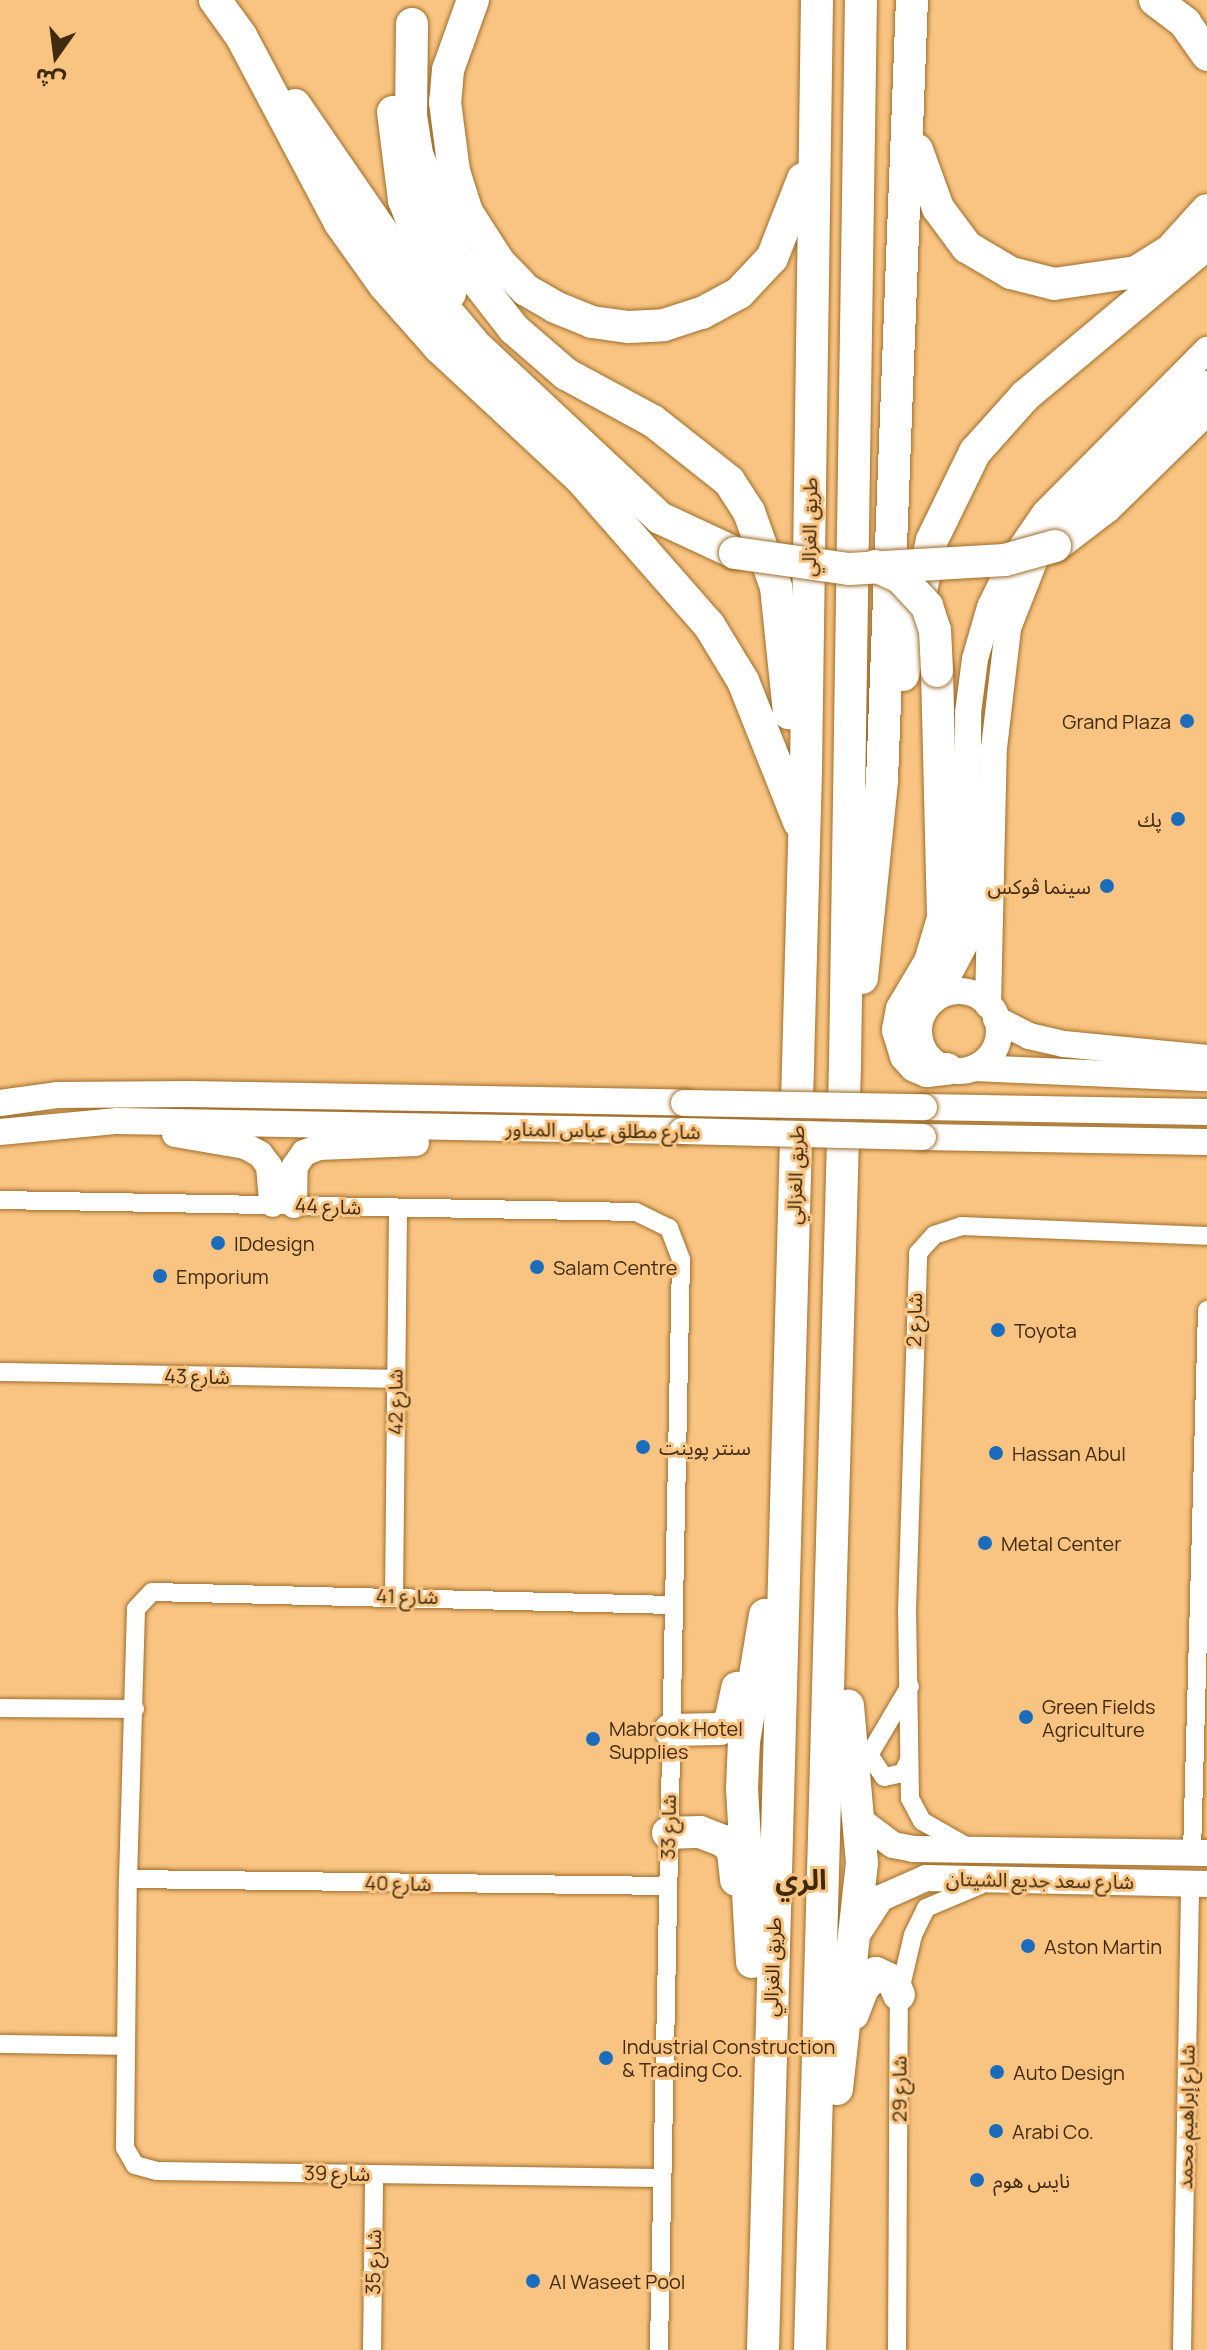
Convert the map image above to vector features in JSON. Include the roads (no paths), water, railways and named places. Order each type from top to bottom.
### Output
[{"type":"highway","points":[[215,0],[257,65],[340,223],[385,286],[440,348],[581,479],[715,634],[752,701],[804,835]]},
{"type":"highway","points":[[473,0],[457,36],[445,102],[463,199],[499,262],[526,290],[580,317],[629,327],[664,325],[739,293],[772,258],[789,225],[814,134]]},
{"type":"highway","name":"طريق الغزالي","points":[[763,2350],[806,768],[817,0]]},
{"type":"highway","name":"طريق الغزالي","points":[[810,2350],[818,2200],[845,1064],[861,0]]},
{"type":"highway","points":[[845,1064],[867,952],[882,780],[910,128],[912,0]]},
{"type":"highway","points":[[1155,0],[1185,23],[1207,55]]},
{"type":"highway","points":[[416,12],[396,78],[393,115],[398,178],[412,222],[461,308],[592,453]]},
{"type":"highway","points":[[416,12],[411,116],[417,154],[457,256],[474,282],[514,329],[566,374],[695,449],[729,481],[749,512],[776,587],[791,722],[806,768]]},
{"type":"highway","points":[[257,65],[303,114],[392,246],[448,315],[660,518],[712,546],[803,566],[1005,560],[1055,546],[1106,507],[1207,408]]},
{"type":"highway","points":[[910,128],[938,208],[967,247],[1011,273],[1054,284],[1136,272],[1170,251],[1207,210]]},
{"type":"highway","points":[[882,780],[924,571],[941,515],[961,474],[1025,396],[1207,244]]},
{"type":"highway","points":[[875,566],[900,577],[927,606],[935,630],[943,918],[930,962],[902,1009],[898,1030],[906,1056],[915,1066],[960,1069]]},
{"type":"highway","points":[[768,2114],[752,1961],[742,1789],[744,1742],[766,1607],[784,1534]]},
{"type":"highway","points":[[818,2200],[844,2044],[862,1863],[834,1535]]},
{"type":"highway","points":[[670,1730],[703,1732],[730,1722],[748,1636],[766,1607]]},
{"type":"highway","points":[[668,1833],[713,1835],[733,1851],[743,1933],[752,1961]]},
{"type":"highway","points":[[844,2044],[869,1979],[884,1973],[899,1995]]},
{"type":"street","points":[[1207,350],[1045,513],[1014,558],[990,607],[975,659],[968,713],[967,940],[937,997],[921,1018],[919,1036],[931,1060],[960,1069],[1207,1078]]},
{"type":"street","points":[[960,1069],[995,1048],[992,1012],[1000,803],[1001,655],[1038,552],[1053,531],[1207,384]]},
{"type":"street","points":[[937,997],[960,991],[992,1012],[1055,1043],[1207,1058]]},
{"type":"street","name":"شارع مطلق عباس المناور","points":[[0,1103],[58,1095],[190,1094],[1207,1112]]},
{"type":"street","points":[[117,1121],[245,1146],[260,1154],[269,1166],[283,1204]]},
{"type":"street","name":"شارع مطلق عباس المناور","points":[[0,1132],[117,1121],[1207,1142]]},
{"type":"street","points":[[283,1204],[295,1166],[304,1153],[319,1147],[469,1141],[534,1129]]},
{"type":"street","name":"شارع 44","points":[[0,1200],[636,1212],[654,1218]]},
{"type":"street","name":"شارع 42","points":[[394,1596],[398,1209]]},
{"type":"street","name":"شارع 33","points":[[654,1218],[669,1228],[681,1260],[659,2350]]},
{"type":"street","name":"شارع 2","points":[[976,1850],[922,1821],[910,1798],[916,1268],[924,1242],[961,1226],[1207,1236]]},
{"type":"street","points":[[1200,1853],[1207,1310]]},
{"type":"street","name":"شارع 43","points":[[0,1372],[395,1379]]},
{"type":"street","name":"شارع 41","points":[[143,1598],[152,1592],[673,1605]]},
{"type":"street","name":"شارع 39","points":[[143,1598],[136,1609],[128,1879],[125,2148],[135,2165],[157,2171],[661,2178]]},
{"type":"street","name":"شارع 2","points":[[909,1760],[903,1773],[884,1777],[869,1755],[910,1686]]},
{"type":"street","points":[[0,1708],[135,1709]]},
{"type":"street","name":"شارع سعد جديع الشيتان","points":[[857,1818],[893,1845],[976,1850],[1200,1853]]},
{"type":"street","points":[[1078,1882],[1091,1875],[1094,1865],[1082,1850]]},
{"type":"street","points":[[1152,1883],[1139,1875],[1138,1864],[1144,1855],[1155,1852]]},
{"type":"street","name":"شارع سعد جديع الشيتان","points":[[853,1942],[881,1898],[901,1887],[939,1877],[1198,1884]]},
{"type":"street","name":"شارع 40","points":[[128,1879],[667,1886]]},
{"type":"street","name":"شارع 29","points":[[897,2350],[899,1995],[913,1935],[926,1908],[996,1879]]},
{"type":"street","name":"شارع إبراهيم محمد","points":[[1182,2350],[1198,1884]]},
{"type":"street","points":[[0,2044],[126,2046]]},
{"type":"street","name":"شارع 35","points":[[372,2350],[374,2174]]},
{"type":"place","name":"Grand Plaza","points":[[1187,721]]},
{"type":"place","name":"پك","points":[[1178,819]]},
{"type":"place","name":"سينما ڤوكس","points":[[1107,886]]},
{"type":"place","name":"IDdesign","points":[[218,1243]]},
{"type":"place","name":"Salam Centre","points":[[537,1267]]},
{"type":"place","name":"Emporium","points":[[160,1276]]},
{"type":"place","name":"Toyota","points":[[998,1330]]},
{"type":"place","name":"سنتر پوينت","points":[[643,1447]]},
{"type":"place","name":"Hassan Abul","points":[[996,1453]]},
{"type":"place","name":"Metal Center","points":[[985,1543]]},
{"type":"place","name":"Green Fields Agriculture","points":[[1026,1717]]},
{"type":"place","name":"Mabrook Hotel Supplies","points":[[593,1739]]},
{"type":"place","name":"Aston Martin","points":[[1028,1946]]},
{"type":"place","name":"Industrial Construction & Trading Co.","points":[[606,2058]]},
{"type":"place","name":"Auto Design","points":[[997,2072]]},
{"type":"place","name":"Arabi Co.","points":[[996,2131]]},
{"type":"place","name":"نايس هوم","points":[[977,2180]]},
{"type":"place","name":"Al Waseet Pool","points":[[533,2281]]},
{"type":"district","name":"الري","points":[[801,1879]]}]
